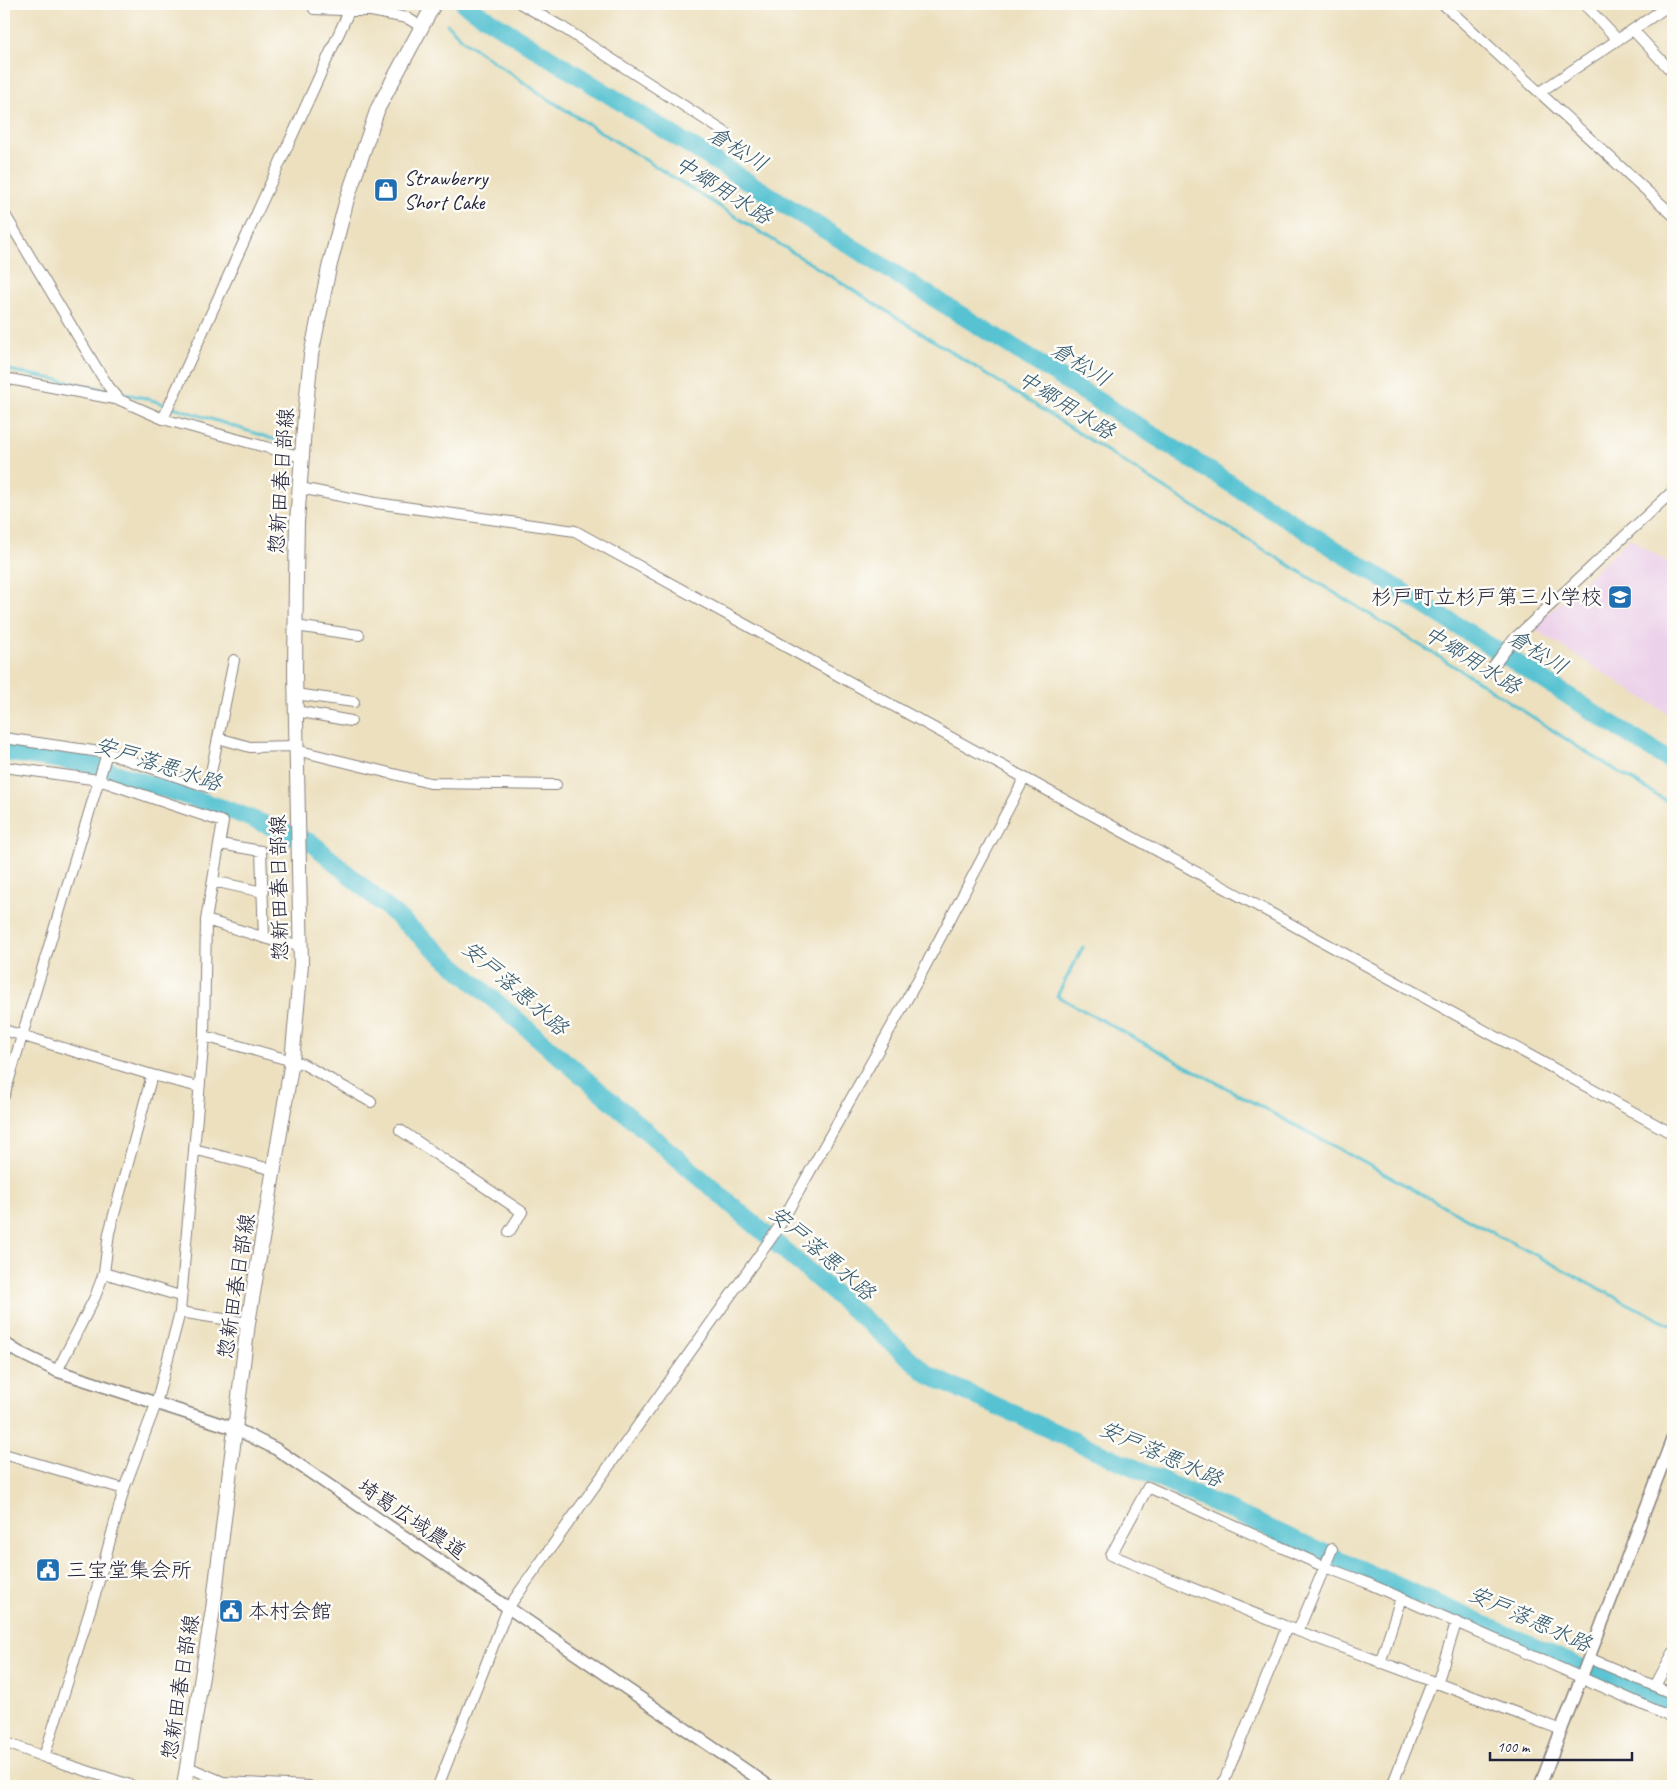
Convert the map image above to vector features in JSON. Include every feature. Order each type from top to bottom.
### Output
[{"type":"main road","name":"惣新田春日部線","points":[[184,1786],[212,1609],[248,1323],[292,1061],[301,964],[299,944],[296,748],[297,522],[311,355],[329,268],[347,199],[378,108],[432,8]]},
{"type":"street","points":[[521,4],[594,48],[726,133]]},
{"type":"street","points":[[1443,4],[1671,209]]},
{"type":"street","points":[[1584,4],[1618,40]]},
{"type":"street","points":[[1540,92],[1671,4]]},
{"type":"street","points":[[314,9],[371,11],[407,18],[422,27]]},
{"type":"street","points":[[163,419],[350,10]]},
{"type":"street","points":[[1633,30],[1673,72]]},
{"type":"street","points":[[4,213],[100,374],[120,400]]},
{"type":"street","points":[[4,378],[120,400],[163,419],[302,457]]},
{"type":"street","points":[[300,488],[376,503],[575,531],[1673,1134]]},
{"type":"street","points":[[1489,672],[1514,639],[1673,491]]},
{"type":"street","points":[[296,626],[359,635]]},
{"type":"street","points":[[4,738],[107,753],[208,787],[234,660]]},
{"type":"street","points":[[296,694],[354,702]]},
{"type":"street","points":[[296,711],[351,721]]},
{"type":"street","points":[[218,738],[250,747],[296,748],[430,783],[556,785]]},
{"type":"street","points":[[4,1096],[107,753]]},
{"type":"street","points":[[4,767],[99,780],[223,822],[206,920],[204,1036],[180,1312],[156,1404],[124,1489],[97,1588],[44,1757]]},
{"type":"street","points":[[438,1786],[508,1608],[777,1230],[920,976],[1024,779]]},
{"type":"street","points":[[220,844],[261,851],[264,938]]},
{"type":"street","points":[[213,882],[263,892]]},
{"type":"street","points":[[206,920],[282,943],[299,944]]},
{"type":"street","points":[[4,1030],[200,1087]]},
{"type":"street","points":[[204,1036],[303,1064],[371,1102]]},
{"type":"street","points":[[57,1371],[95,1297],[104,1273],[109,1233],[152,1074]]},
{"type":"street","points":[[400,1130],[522,1212],[509,1232]]},
{"type":"street","points":[[194,1149],[274,1170]]},
{"type":"street","points":[[104,1273],[180,1296]]},
{"type":"street","points":[[180,1312],[248,1323]]},
{"type":"street","name":"埼葛広域農道","points":[[4,1342],[18,1352],[57,1371],[236,1429],[276,1450],[769,1786]]},
{"type":"street","points":[[1540,1786],[1673,1437]]},
{"type":"street","points":[[4,1454],[124,1489]]},
{"type":"street","points":[[1562,1730],[1287,1627],[1111,1555],[1148,1488],[1582,1676],[1673,1718]]},
{"type":"street","points":[[1298,1631],[1332,1549]]},
{"type":"street","points":[[1380,1663],[1401,1598]]},
{"type":"street","points":[[1392,1786],[1435,1683],[1456,1623]]},
{"type":"street","points":[[1222,1786],[1287,1627]]},
{"type":"street","points":[[1655,1686],[1673,1653]]},
{"type":"street","points":[[1589,1659],[1673,1694]]},
{"type":"street","points":[[4,1742],[133,1786]]},
{"type":"street","points":[[188,1767],[223,1782],[308,1786]]},
{"type":"shaded area","name":"杉戸町立杉戸第三小学校","points":[[1630,538],[1673,566],[1673,717],[1533,628]]},
{"type":"waterway","name":"倉松川","points":[[464,4],[1517,663],[1673,763]]},
{"type":"waterway","name":"中郷用水路","points":[[447,24],[464,41],[545,97],[993,378],[1188,503],[1475,679],[1578,747],[1673,805]]},
{"type":"waterway","points":[[4,369],[108,390]]},
{"type":"waterway","points":[[117,392],[145,398],[286,443]]},
{"type":"waterway","name":"安戸落悪水路","points":[[4,752],[85,763],[232,811],[312,843],[930,1376],[1541,1650],[1673,1707]]},
{"type":"waterway","points":[[1083,947],[1057,996],[1492,1231],[1494,1234],[1673,1325]]},
{"type":"place","name":"Strawberry Short Cake","points":[[386,190]]},
{"type":"place","name":"杉戸町立杉戸第三小学校","points":[[1620,597]]},
{"type":"place","name":"三宝堂集会所","points":[[48,1570]]},
{"type":"place","name":"本村会館","points":[[231,1611]]}]
